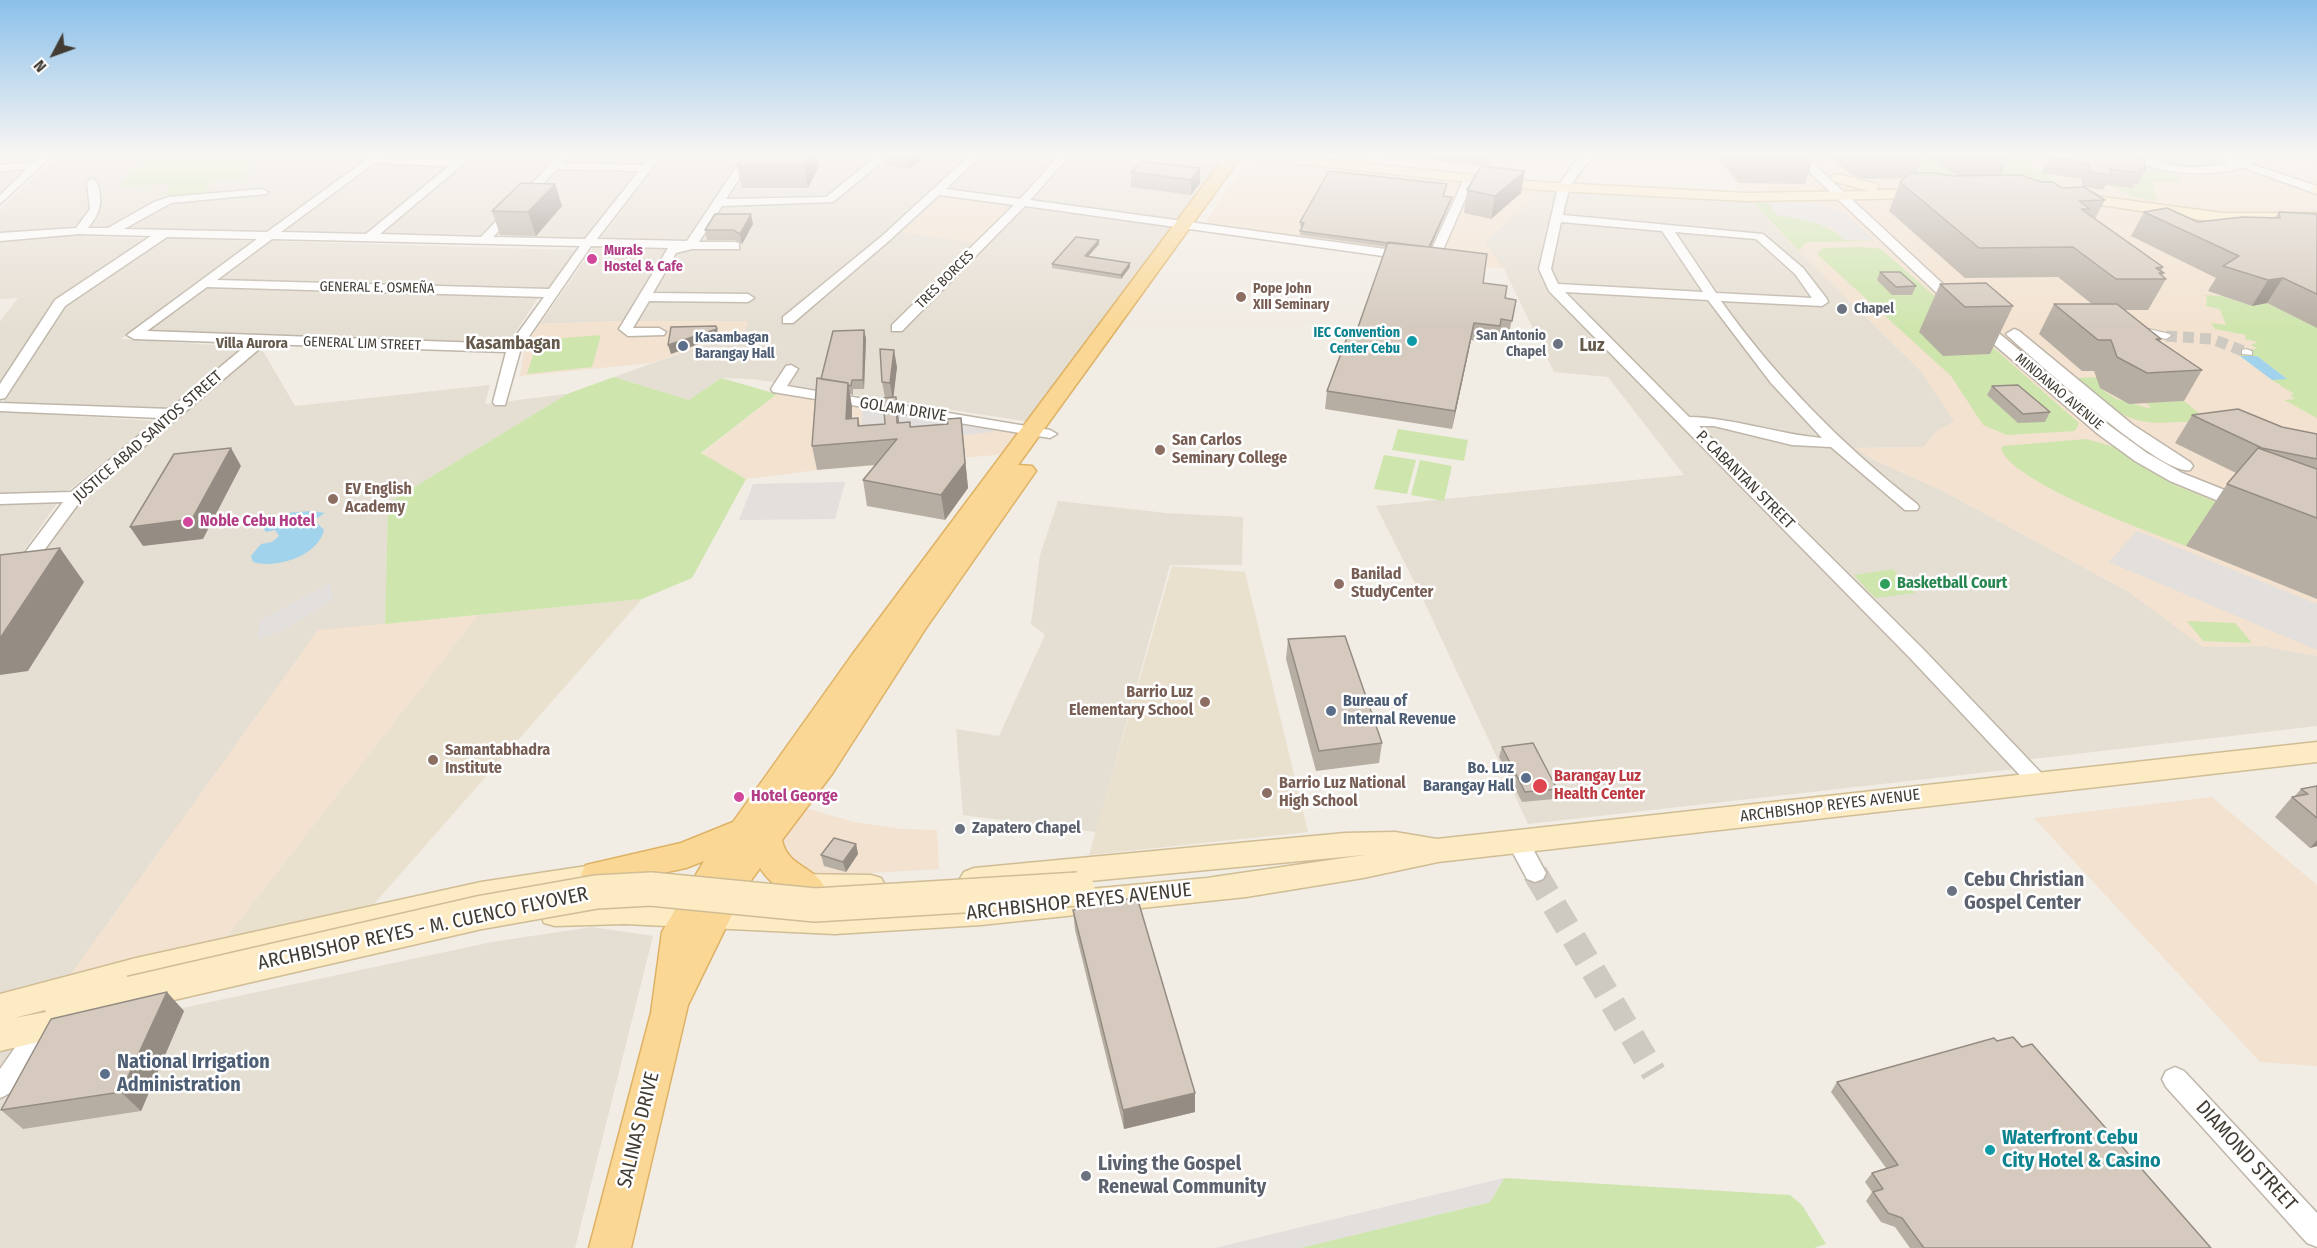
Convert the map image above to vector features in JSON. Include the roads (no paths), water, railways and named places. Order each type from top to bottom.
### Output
[{"type":"main road","points":[[1189,226],[1198,212]]},
{"type":"main road","points":[[1189,226],[1200,212]]},
{"type":"main road","points":[[2186,212],[2223,218],[2317,218]]},
{"type":"main road","name":"SALINAS DRIVE","points":[[610,1248],[669,1013],[701,916],[720,880],[755,833],[821,766],[1041,432],[1189,226]]},
{"type":"main road","name":"ARCHBISHOP REYES AVENUE","points":[[2220,762],[2226,753],[2317,741]]},
{"type":"main road","name":"ARCHBISHOP REYES AVENUE","points":[[1077,889],[1333,858],[1518,842],[2317,752]]},
{"type":"main road","name":"ARCHBISHOP REYES AVENUE","points":[[2220,762],[2251,773],[2317,766]]},
{"type":"main road","points":[[582,911],[594,903],[603,892],[601,881],[596,874],[686,855],[755,833],[778,870],[815,887],[808,907],[812,915],[820,921]]},
{"type":"main road","name":"ARCHBISHOP REYES AVENUE","points":[[0,1008],[136,972],[458,900],[596,874],[663,874],[815,887],[885,887],[1345,844],[1395,843],[1441,850]]},
{"type":"main road","name":"ARCHBISHOP REYES AVENUE","points":[[0,1036],[498,925],[582,911],[601,909],[820,921],[901,920],[1075,905],[1354,870],[1441,850]]},
{"type":"main road","name":"ARCHBISHOP REYES - M. CUENCO FLYOVER","points":[[0,1022],[488,911],[596,891],[651,889],[815,905],[1077,889]]},
{"type":"street","points":[[79,231],[95,212]]},
{"type":"street","points":[[110,232],[144,212]]},
{"type":"street","points":[[202,283],[300,212]]},
{"type":"street","points":[[366,239],[399,212]]},
{"type":"street","points":[[483,242],[511,212]]},
{"type":"street","points":[[500,402],[514,348],[551,293],[612,212]]},
{"type":"street","points":[[659,332],[628,332],[626,329],[671,251],[691,245],[714,212]]},
{"type":"street","points":[[788,320],[914,212]]},
{"type":"street","name":"TRES BORCES","points":[[897,328],[1013,212]]},
{"type":"street","points":[[1089,212],[1433,259],[1454,212]]},
{"type":"street","points":[[1557,218],[1667,230],[1759,236],[1798,271],[1822,302],[1553,288],[1545,269],[1558,212]]},
{"type":"street","name":"MINDANAO AVENUE","points":[[1863,212],[1965,312],[2119,441],[2176,477],[2263,512]]},
{"type":"street","name":"MINDANAO AVENUE","points":[[1874,212],[1960,289],[2127,429],[2191,470],[2261,497]]},
{"type":"street","points":[[1667,230],[1712,298],[1765,366],[1834,443],[1911,507]]},
{"type":"street","points":[[0,237],[79,231],[735,246]]},
{"type":"street","points":[[0,395],[60,303],[164,233]]},
{"type":"street","name":"GENERAL E. OSMEÑA","points":[[202,283],[551,293]]},
{"type":"street","name":"GENERAL LIM STREET","points":[[202,283],[134,335],[138,337],[514,348]]},
{"type":"street","name":"P. CABANTAN STREET","points":[[1553,288],[1917,654],[2038,782]]},
{"type":"street","points":[[645,297],[748,298]]},
{"type":"street","points":[[2123,330],[2142,329],[2166,336]]},
{"type":"street","name":"JUSTICE ABAD SANTOS STREET","points":[[0,598],[75,497],[260,341]]},
{"type":"street","name":"GOLAM DRIVE","points":[[791,369],[778,389],[1041,432]]},
{"type":"street","points":[[0,407],[174,414]]},
{"type":"street","points":[[1686,421],[1714,422],[1792,440],[1834,443]]},
{"type":"street","points":[[0,499],[75,497]]},
{"type":"street","points":[[0,567],[21,567]]},
{"type":"street","points":[[1518,842],[1535,873]]},
{"type":"street","points":[[0,1086],[16,1071],[44,1027]]},
{"type":"street","name":"DIAMOND STREET","points":[[2175,1079],[2317,1233]]},
{"type":"water","points":[[2240,356],[2257,356],[2287,379],[2272,380]]},
{"type":"water","points":[[311,511],[325,513],[314,520],[324,530],[314,547],[284,562],[263,564],[253,562],[251,556],[261,544],[272,542],[279,536],[275,530],[266,532],[259,522],[286,513]]},
{"type":"tunnel","points":[[2166,336],[2212,339],[2246,352]]},
{"type":"tunnel","points":[[1535,873],[1654,1073]]},
{"type":"place","name":"Murals Hostel & Cafe","points":[[592,259]]},
{"type":"place","name":"Pope John XIII Seminary","points":[[1241,297]]},
{"type":"place","name":"Chapel","points":[[1842,309]]},
{"type":"place","name":"IEC Convention Center Cebu","points":[[1412,341]]},
{"type":"place","name":"San Antonio Chapel","points":[[1558,344]]},
{"type":"place","name":"Kasambagan Barangay Hall","points":[[683,346]]},
{"type":"place","name":"San Carlos Seminary College","points":[[1160,450]]},
{"type":"place","name":"EV English Academy","points":[[333,499]]},
{"type":"place","name":"Noble Cebu Hotel","points":[[188,522]]},
{"type":"place","name":"Banilad StudyCenter","points":[[1339,584]]},
{"type":"place","name":"Basketball Court","points":[[1885,584]]},
{"type":"place","name":"Barrio Luz Elementary School","points":[[1205,702]]},
{"type":"place","name":"Bureau of Internal Revenue","points":[[1331,711]]},
{"type":"place","name":"Samantabhadra Institute","points":[[433,760]]},
{"type":"place","name":"Bo. Luz Barangay Hall","points":[[1526,778]]},
{"type":"place","name":"Barangay Luz Health Center","points":[[1540,786]]},
{"type":"place","name":"Barrio Luz National High School","points":[[1267,793]]},
{"type":"place","name":"Hotel George","points":[[739,797]]},
{"type":"place","name":"Zapatero Chapel","points":[[960,829]]},
{"type":"place","name":"Cebu Christian Gospel Center","points":[[1952,891]]},
{"type":"place","name":"National Irrigation Administration","points":[[105,1074]]},
{"type":"place","name":"Waterfront Cebu City Hotel & Casino","points":[[1990,1150]]},
{"type":"place","name":"Living the Gospel Renewal Community","points":[[1086,1176]]},
{"type":"district","name":"Villa Aurora","points":[[252,344]]},
{"type":"district","name":"Kasambagan","points":[[513,344]]},
{"type":"district","name":"Luz","points":[[1592,346]]}]
